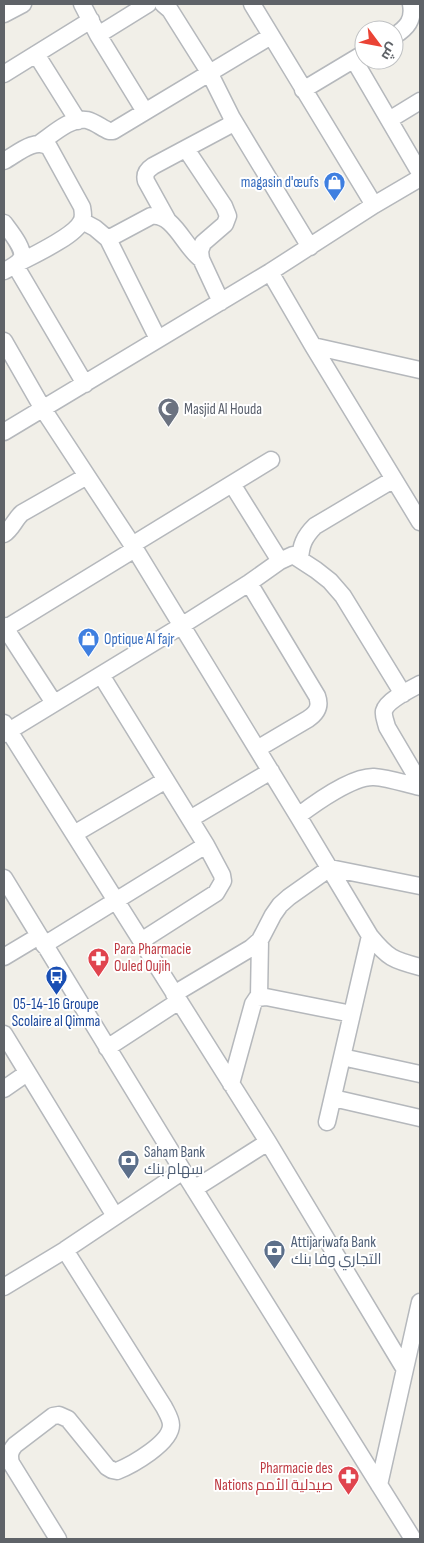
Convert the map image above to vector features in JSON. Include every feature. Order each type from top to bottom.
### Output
[{"type":"street","points":[[4,14],[23,4]]},
{"type":"street","points":[[82,4],[144,110]]},
{"type":"street","points":[[4,74],[36,54],[148,4]]},
{"type":"street","points":[[162,4],[170,10],[209,72],[232,118],[310,247]]},
{"type":"street","points":[[404,28],[411,20],[411,4]]},
{"type":"street","points":[[255,5],[303,90],[374,205]]},
{"type":"street","points":[[4,161],[33,144],[40,143],[68,124],[78,121],[86,120],[93,122],[110,131],[271,36]]},
{"type":"street","points":[[36,54],[78,121]]},
{"type":"street","points":[[303,90],[354,60]]},
{"type":"street","points":[[365,70],[389,120],[420,173]]},
{"type":"street","points":[[389,120],[420,101]]},
{"type":"street","points":[[221,302],[201,259],[167,219],[145,177],[148,170],[228,126],[232,122],[232,118]]},
{"type":"street","points":[[9,268],[69,235],[78,228],[84,215],[82,207],[49,147],[40,143]]},
{"type":"street","points":[[186,149],[224,206],[228,216],[225,224],[201,246],[201,259]]},
{"type":"street","points":[[4,432],[221,302],[420,178]]},
{"type":"street","points":[[108,239],[151,216],[156,215],[167,219]]},
{"type":"street","points":[[82,221],[95,228],[108,239],[158,340]]},
{"type":"street","points":[[4,223],[19,245],[22,254],[21,259],[9,268]]},
{"type":"street","points":[[9,268],[84,384]]},
{"type":"street","points":[[270,272],[312,346],[420,522]]},
{"type":"street","points":[[4,341],[8,359],[134,547],[370,936],[382,951],[397,960],[420,967]]},
{"type":"street","points":[[312,346],[420,370]]},
{"type":"street","points":[[54,704],[5,627],[271,460]]},
{"type":"street","points":[[4,534],[12,527],[17,517],[22,513],[87,476]]},
{"type":"street","points":[[394,480],[315,526],[306,535],[291,558],[54,704],[5,730],[74,834],[268,1142],[404,1368]]},
{"type":"street","points":[[232,484],[291,558],[330,581],[342,596],[402,694]]},
{"type":"street","points":[[249,583],[319,702],[315,714],[257,749]]},
{"type":"street","points":[[101,675],[222,874],[223,881],[216,893],[141,941]]},
{"type":"street","points":[[420,684],[402,694],[387,706],[384,712],[387,727],[420,783]]},
{"type":"street","points":[[190,819],[271,771]]},
{"type":"street","points":[[298,816],[331,794],[362,779],[372,777],[420,783]]},
{"type":"street","points":[[74,834],[166,780]]},
{"type":"street","points":[[4,958],[116,901],[206,845]]},
{"type":"street","points":[[107,1048],[251,948],[260,940],[280,905],[330,868],[420,886]]},
{"type":"street","points":[[4,878],[183,1171],[414,1539]]},
{"type":"street","points":[[327,1122],[370,936]]},
{"type":"street","points":[[231,1084],[253,1004],[259,997],[260,940]]},
{"type":"street","points":[[259,997],[352,1014]]},
{"type":"street","points":[[4,1034],[115,1216]]},
{"type":"street","points":[[342,1056],[420,1074]]},
{"type":"street","points":[[4,1089],[27,1073]]},
{"type":"street","points":[[333,1098],[420,1118]]},
{"type":"street","points":[[194,1188],[268,1142]]},
{"type":"street","points":[[4,1287],[65,1250],[183,1171]]},
{"type":"street","points":[[58,1539],[11,1463],[10,1451],[15,1445],[52,1416],[59,1415],[68,1419],[106,1467],[117,1471],[159,1446],[166,1439],[171,1426],[164,1407],[65,1250]]},
{"type":"street","points":[[379,1485],[404,1368],[420,1307]]},
{"type":"place","name":"magasin d'œufs","points":[[335,201]]},
{"type":"place","name":"Masjid Al Houda","points":[[168,428]]},
{"type":"place","name":"Optique Al fajr","points":[[88,658]]},
{"type":"place","name":"Para Pharmacie Ouled Oujih","points":[[98,977]]},
{"type":"place","name":"05-14-16 Groupe Scolaire al Qimma","points":[[56,995]]},
{"type":"place","name":"Saham Bank سهام بنك","points":[[128,1180]]},
{"type":"place","name":"Attijariwafa Bank التجاري وفا بنك","points":[[275,1270]]},
{"type":"place","name":"Pharmacie des Nations صيدلية الأمم","points":[[349,1496]]}]
